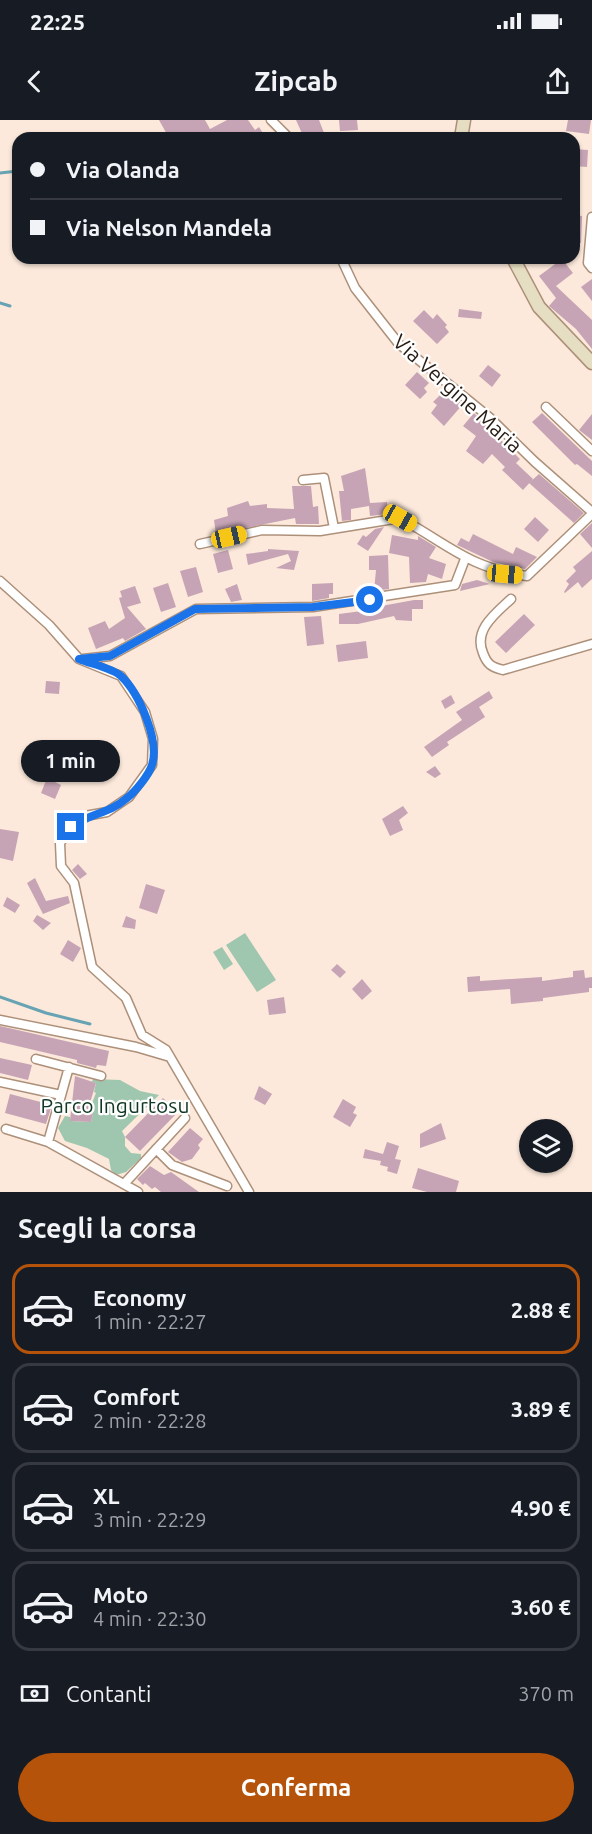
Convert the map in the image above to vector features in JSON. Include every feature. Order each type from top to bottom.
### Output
[{"type":"main road","points":[[516,264],[539,307],[592,363]]},
{"type":"street","points":[[271,120],[283,132]]},
{"type":"street","points":[[592,217],[588,263],[592,268]]},
{"type":"street","name":"Via Vergine Maria","points":[[344,264],[355,288],[399,344],[489,417],[592,513]]},
{"type":"street","points":[[546,407],[592,451]]},
{"type":"street","points":[[303,480],[324,478],[334,528]]},
{"type":"street","points":[[200,544],[262,530],[320,531],[400,518],[465,560],[505,574],[527,576],[592,513]]},
{"type":"street","points":[[79,659],[110,656],[195,609],[313,607],[455,585],[465,560]]},
{"type":"street","points":[[0,581],[48,625],[79,659],[121,676],[145,712],[153,740],[152,765],[129,797],[107,812],[85,816],[71,827],[60,843],[61,866],[75,883],[92,967],[126,998],[142,1035],[166,1050],[249,1192]]},
{"type":"street","points":[[511,599],[484,628],[480,637],[486,662],[493,668],[503,670],[592,644]]},
{"type":"street","points":[[0,1020],[136,1047],[170,1057]]},
{"type":"street","points":[[36,1059],[101,1076]]},
{"type":"street","points":[[48,1142],[69,1067]]},
{"type":"street","points":[[0,1082],[62,1095]]},
{"type":"street","points":[[124,1184],[185,1118]]},
{"type":"street","points":[[6,1129],[48,1142],[138,1192]]},
{"type":"street","points":[[156,1149],[172,1165],[227,1186]]},
{"type":"green space","points":[[245,933],[276,980],[257,992],[226,945]]},
{"type":"green space","points":[[222,947],[233,964],[224,970],[213,952]]},
{"type":"green space","name":"Parco Ingurtosu","points":[[93,1079],[120,1080],[140,1091],[159,1095],[122,1131],[125,1146],[131,1153],[141,1154],[141,1158],[126,1172],[116,1175],[111,1170],[109,1159],[87,1148],[65,1141],[58,1128],[65,1116],[70,1117],[71,1121],[91,1122],[93,1114],[88,1113],[96,1093],[94,1092],[96,1083],[92,1082]]},
{"type":"building","points":[[159,120],[205,120],[210,129],[227,120],[248,120],[255,130],[259,127],[262,132],[200,132],[166,132]]},
{"type":"building","points":[[296,120],[319,120],[324,132],[301,132]]},
{"type":"building","points":[[339,120],[357,120],[358,130],[340,131]]},
{"type":"building","points":[[568,120],[591,120],[589,134],[566,131]]},
{"type":"building","points":[[580,149],[588,150],[587,167],[580,166]]},
{"type":"building","points":[[580,216],[582,216],[580,243]]},
{"type":"building","points":[[555,264],[566,264],[573,273],[556,286],[592,320],[592,349],[576,329],[549,306],[556,298],[539,276]]},
{"type":"building","points":[[592,279],[592,301],[581,287]]},
{"type":"building","points":[[459,309],[482,312],[481,319],[458,317]]},
{"type":"building","points":[[424,310],[433,319],[437,314],[447,325],[445,327],[449,332],[437,344],[413,321]]},
{"type":"building","points":[[488,365],[501,375],[492,387],[479,376]]},
{"type":"building","points":[[417,372],[429,383],[424,388],[427,392],[420,399],[405,385]]},
{"type":"building","points":[[445,390],[463,404],[444,426],[431,413],[437,405],[433,402]]},
{"type":"building","points":[[474,413],[520,459],[516,463],[533,479],[523,490],[502,470],[505,467],[492,454],[483,464],[466,451],[476,436],[463,426]]},
{"type":"building","points":[[542,413],[592,461],[592,476],[577,464],[575,465],[532,422]]},
{"type":"building","points":[[592,414],[592,440],[579,430]]},
{"type":"building","points":[[365,468],[370,503],[387,502],[388,514],[370,516],[369,506],[351,509],[351,520],[342,521],[339,491],[344,491],[341,476]]},
{"type":"building","points":[[539,474],[584,513],[574,523],[529,483]]},
{"type":"building","points":[[292,486],[311,486],[313,507],[318,506],[319,524],[296,524],[295,518],[216,534],[214,520],[228,516],[227,508],[248,501],[250,506],[267,504],[267,508],[294,509]]},
{"type":"building","points":[[535,517],[549,530],[538,542],[524,529]]},
{"type":"building","points":[[592,523],[592,548],[580,534]]},
{"type":"building","points":[[384,527],[368,551],[357,544],[363,535],[366,537],[375,529]]},
{"type":"building","points":[[473,534],[513,554],[516,547],[537,557],[525,569],[493,562],[457,545],[461,538],[469,542]]},
{"type":"building","points":[[392,535],[418,540],[418,536],[436,547],[429,558],[446,564],[442,579],[428,574],[426,582],[410,583],[409,557],[389,553]]},
{"type":"building","points":[[268,549],[299,551],[294,570],[276,568],[291,561],[288,554],[248,565],[246,554],[268,551]]},
{"type":"building","points":[[228,550],[233,569],[218,573],[213,554]]},
{"type":"building","points":[[592,551],[592,579],[582,588],[578,582],[565,593],[569,584],[566,581],[576,571],[573,567]]},
{"type":"building","points":[[388,555],[389,589],[374,591],[376,570],[369,570],[369,556]]},
{"type":"building","points":[[196,567],[203,592],[188,597],[180,571]]},
{"type":"building","points":[[477,580],[490,584],[460,591],[462,584]]},
{"type":"building","points":[[168,583],[176,607],[161,612],[153,588]]},
{"type":"building","points":[[333,583],[333,594],[329,594],[329,598],[312,601],[312,584]]},
{"type":"building","points":[[237,584],[242,600],[231,602],[225,589]]},
{"type":"building","points":[[135,586],[141,603],[127,607],[146,629],[125,641],[123,638],[96,649],[88,628],[105,621],[109,629],[125,618],[119,598],[122,597],[120,591]]},
{"type":"building","points":[[423,600],[423,609],[412,609],[412,621],[396,620],[394,616],[358,624],[339,624],[339,614],[377,609],[376,607]]},
{"type":"building","points":[[524,614],[535,625],[506,653],[495,642]]},
{"type":"building","points":[[321,616],[324,644],[307,646],[304,617]]},
{"type":"building","points":[[366,641],[368,658],[338,662],[336,645]]},
{"type":"building","points":[[46,681],[60,682],[59,694],[45,693]]},
{"type":"building","points":[[489,691],[493,698],[479,707],[485,717],[447,742],[449,745],[432,757],[424,747],[462,720],[456,712]]},
{"type":"building","points":[[451,695],[455,703],[445,709],[441,701]]},
{"type":"building","points":[[435,766],[441,774],[435,778],[426,772]]},
{"type":"building","points":[[47,778],[61,785],[55,799],[41,793]]},
{"type":"building","points":[[403,806],[408,813],[399,820],[403,830],[390,836],[382,819]]},
{"type":"building","points":[[0,829],[19,832],[13,861],[0,858]]},
{"type":"building","points":[[78,864],[87,874],[80,879],[72,870]]},
{"type":"building","points":[[35,878],[46,901],[68,896],[70,903],[43,914],[27,883]]},
{"type":"building","points":[[146,884],[165,890],[157,914],[139,908]]},
{"type":"building","points":[[7,897],[20,905],[15,913],[3,906]]},
{"type":"building","points":[[37,915],[51,923],[43,930],[33,921]]},
{"type":"building","points":[[126,916],[136,920],[135,929],[122,927]]},
{"type":"building","points":[[68,940],[81,948],[73,962],[60,954]]},
{"type":"building","points":[[337,964],[346,972],[340,978],[331,970]]},
{"type":"building","points":[[584,970],[585,978],[592,977],[592,988],[589,988],[589,992],[543,998],[543,1001],[511,1004],[510,989],[468,992],[467,977],[480,976],[480,981],[542,977],[542,981],[573,977],[573,971]]},
{"type":"building","points":[[362,979],[372,991],[362,1000],[352,989]]},
{"type":"building","points":[[284,997],[286,1013],[269,1015],[267,1000]]},
{"type":"building","points":[[0,1026],[109,1051],[106,1066],[97,1065],[96,1068],[77,1063],[77,1060],[0,1042]]},
{"type":"building","points":[[0,1058],[32,1065],[28,1080],[0,1073]]},
{"type":"building","points":[[75,1076],[96,1083],[87,1113],[93,1114],[91,1122],[70,1121]]},
{"type":"building","points":[[259,1086],[272,1094],[265,1105],[254,1099]]},
{"type":"building","points":[[10,1094],[52,1105],[46,1124],[5,1113]]},
{"type":"building","points":[[163,1098],[178,1112],[140,1151],[125,1137]]},
{"type":"building","points":[[343,1099],[356,1107],[353,1113],[357,1115],[350,1127],[333,1117]]},
{"type":"building","points":[[441,1123],[446,1139],[420,1148],[420,1134]]},
{"type":"building","points":[[190,1128],[203,1139],[192,1159],[182,1162],[168,1152]]},
{"type":"building","points":[[387,1142],[399,1146],[395,1159],[401,1160],[397,1174],[387,1171],[388,1167],[380,1165],[381,1161],[363,1158],[365,1149],[383,1154]]},
{"type":"building","points":[[150,1166],[164,1175],[171,1172],[199,1192],[161,1192],[145,1183],[143,1185],[137,1179]]},
{"type":"building","points":[[418,1168],[459,1181],[456,1192],[427,1192],[412,1188]]},
{"type":"waterway","points":[[0,173],[12,172]]},
{"type":"waterway","points":[[0,303],[10,306]]},
{"type":"waterway","points":[[0,997],[46,1013],[90,1024]]},
{"type":"route","points":[[71,827],[85,816],[107,812],[129,797],[152,765],[153,740],[145,712],[121,676],[79,659],[110,656],[195,609],[313,607],[370,600]]}]
